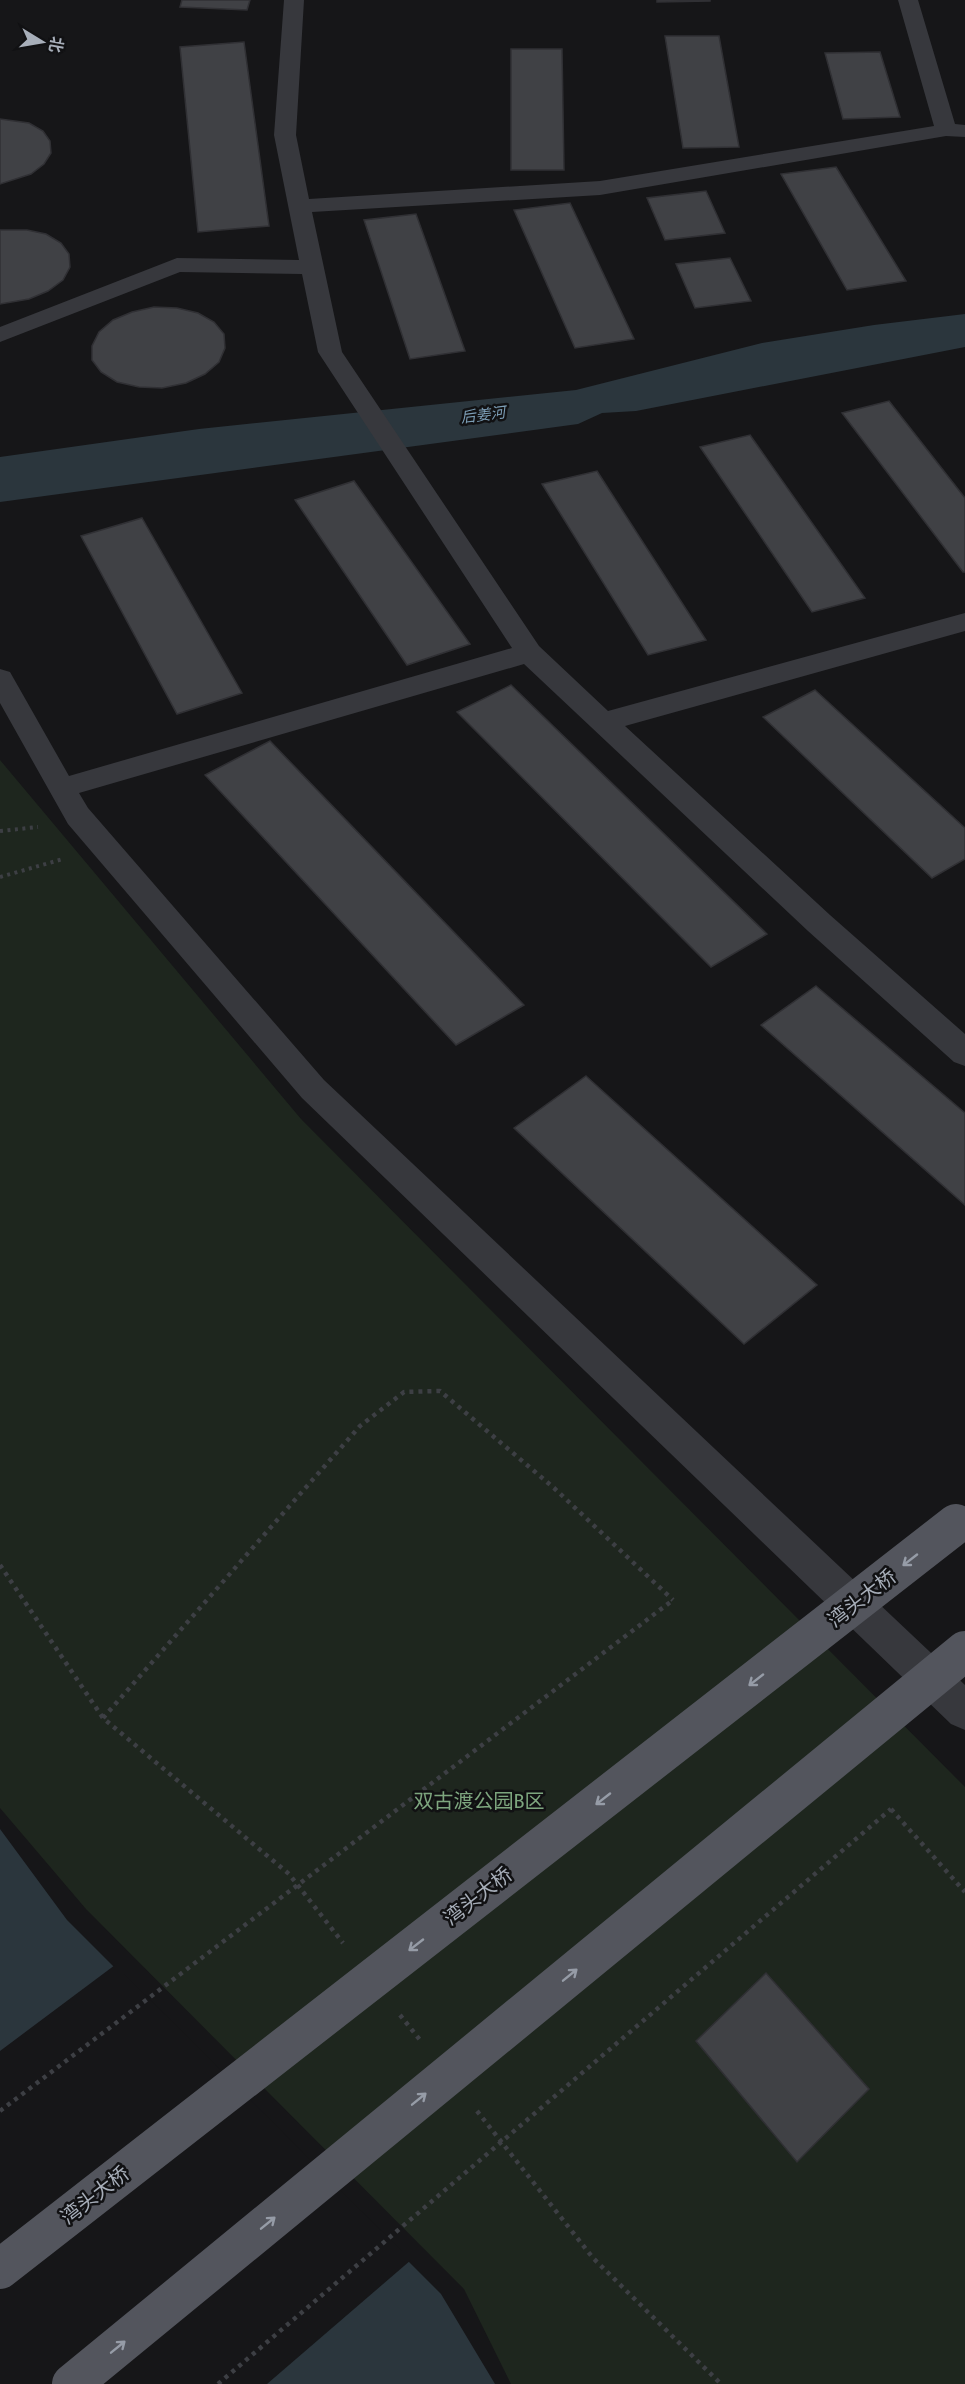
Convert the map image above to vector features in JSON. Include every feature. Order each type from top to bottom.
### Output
[{"type":"main road","name":"湾头大桥","points":[[0,2269],[956,1524]]},
{"type":"main road","points":[[72,2384],[965,1651]]},
{"type":"street","points":[[294,0],[285,135],[330,352],[529,653],[819,923],[965,1053]]},
{"type":"street","points":[[299,206],[600,188],[956,130],[908,0]]},
{"type":"street","points":[[0,335],[177,265],[312,267]]},
{"type":"street","points":[[603,722],[965,622]]},
{"type":"street","points":[[62,788],[529,653]]},
{"type":"street","points":[[0,679],[78,816],[313,1089],[965,1711]]},
{"type":"path","points":[[0,877],[105,847]]},
{"type":"path","points":[[0,2111],[673,1600],[554,1488],[470,1419],[440,1390],[404,1392],[360,1426],[103,1718]]},
{"type":"path","points":[[218,2384],[891,1809],[965,1892]]},
{"type":"green space","name":"双古渡公园B区","points":[[0,760],[301,1119],[965,1787],[965,2384],[511,2384],[464,2289],[86,1909],[0,1808]]},
{"type":"water","name":"后姜河","points":[[965,314],[965,347],[636,411],[602,413],[578,424],[0,502],[0,457],[199,429],[576,390],[762,343],[874,325]]},
{"type":"water","points":[[0,1829],[67,1920],[441,2294],[495,2384],[0,2384]]},
{"type":"pier","points":[[115,1965],[411,2260],[267,2384],[0,2384],[0,2051]]},
{"type":"building","points":[[182,0],[250,0],[247,10],[180,7]]},
{"type":"building","points":[[657,0],[710,0],[710,1],[657,2]]},
{"type":"building","points":[[665,36],[719,36],[739,147],[683,148]]},
{"type":"building","points":[[244,42],[269,226],[198,232],[180,47]]},
{"type":"building","points":[[511,49],[562,49],[564,170],[511,170]]},
{"type":"building","points":[[880,52],[900,117],[843,119],[825,53]]},
{"type":"building","points":[[0,119],[29,123],[43,131],[50,141],[51,153],[44,164],[31,174],[0,184]]},
{"type":"building","points":[[836,167],[906,281],[847,290],[781,174]]},
{"type":"building","points":[[706,191],[725,233],[665,240],[647,198]]},
{"type":"building","points":[[570,203],[634,339],[575,348],[514,210]]},
{"type":"building","points":[[416,214],[465,351],[410,359],[364,220]]},
{"type":"building","points":[[0,230],[27,230],[46,234],[61,243],[69,254],[70,267],[63,280],[48,291],[29,299],[0,304]]},
{"type":"building","points":[[730,258],[751,301],[695,308],[676,264]]},
{"type":"building","points":[[154,307],[177,308],[198,313],[214,322],[224,334],[225,348],[219,362],[205,374],[186,383],[162,388],[139,387],[117,382],[101,372],[92,360],[92,346],[99,332],[113,320],[132,312]]},
{"type":"building","points":[[889,401],[965,498],[965,572],[842,413]]},
{"type":"building","points":[[750,435],[865,598],[812,612],[700,447]]},
{"type":"building","points":[[597,471],[706,640],[648,655],[542,484]]},
{"type":"building","points":[[354,481],[470,644],[407,665],[295,500]]},
{"type":"building","points":[[142,518],[242,693],[177,714],[81,536]]},
{"type":"building","points":[[511,685],[767,934],[711,967],[457,712]]},
{"type":"building","points":[[815,690],[965,828],[965,859],[932,878],[763,717]]},
{"type":"building","points":[[270,741],[524,1005],[456,1045],[205,775]]},
{"type":"building","points":[[816,986],[965,1113],[965,1205],[761,1025]]},
{"type":"building","points":[[586,1076],[817,1285],[744,1344],[514,1128]]},
{"type":"building","points":[[766,1973],[869,2089],[797,2162],[696,2041]]}]
